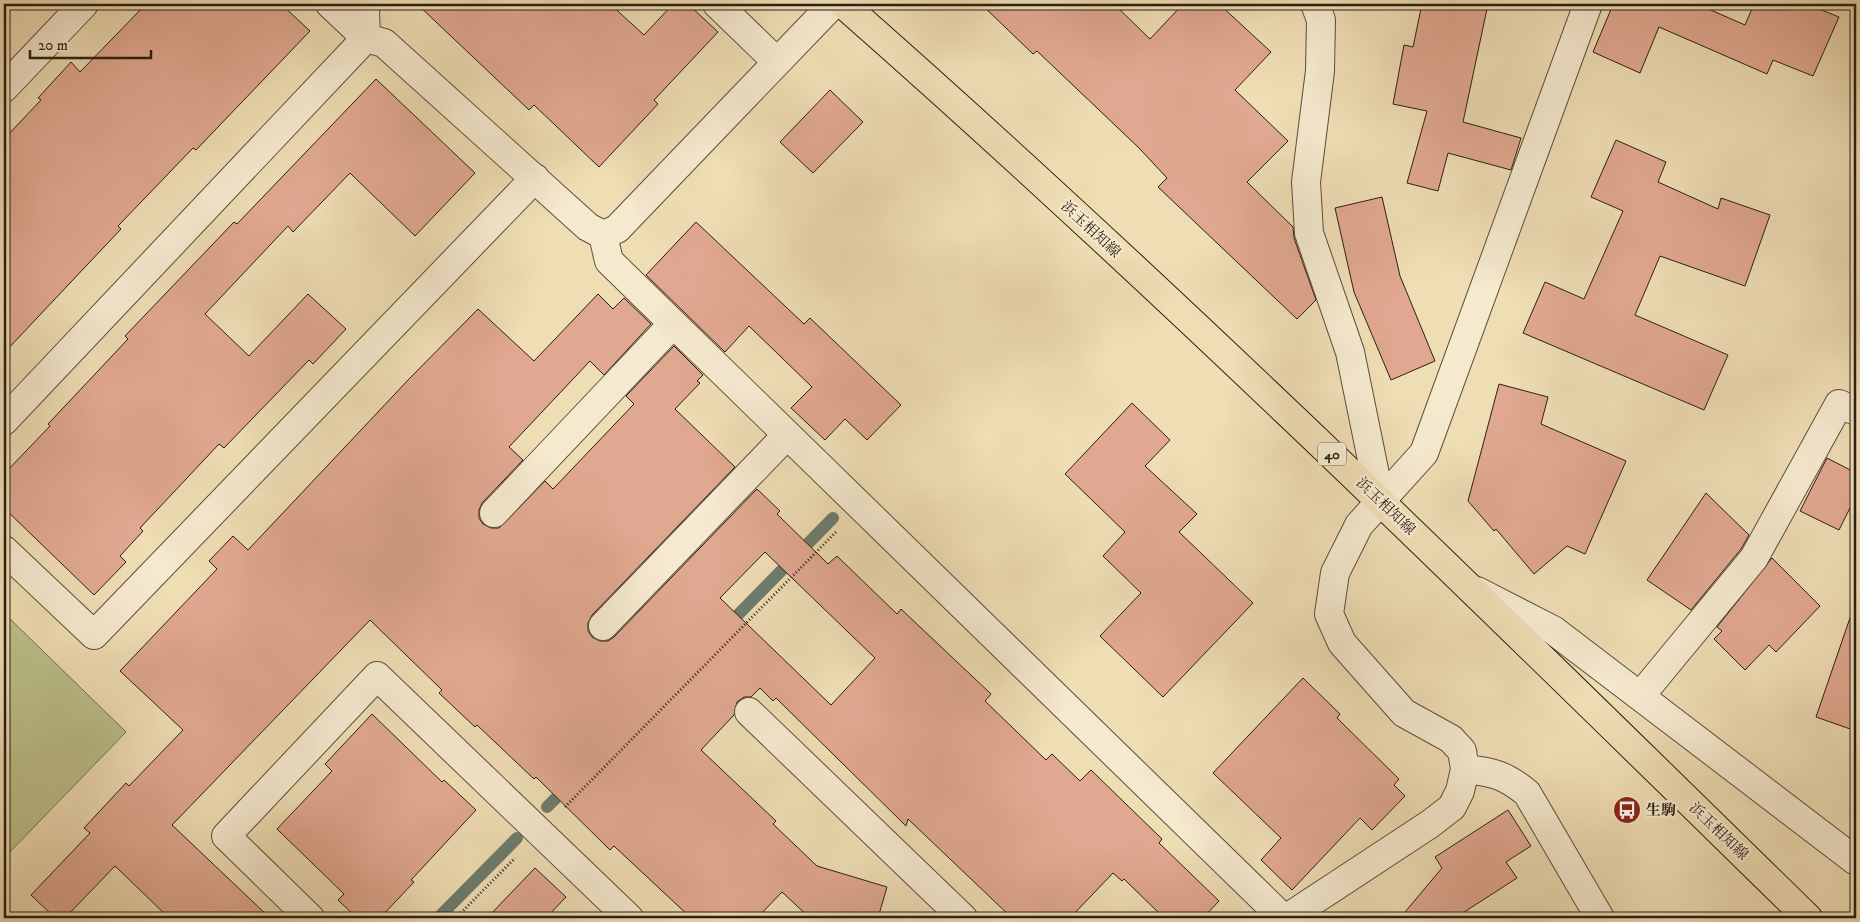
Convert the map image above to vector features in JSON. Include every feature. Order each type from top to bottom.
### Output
[{"type":"main road","name":"浜玉相知線","points":[[844,4],[965,111],[1380,499],[1808,918]]},
{"type":"street","points":[[4,88],[84,4]]},
{"type":"street","points":[[330,4],[366,38],[384,43],[588,227],[603,235],[609,261],[1283,918]]},
{"type":"street","points":[[4,421],[366,38],[365,10],[367,4]]},
{"type":"street","points":[[717,4],[777,62]]},
{"type":"street","points":[[603,235],[617,229],[833,4]]},
{"type":"street","points":[[1315,4],[1320,20],[1320,72],[1306,182],[1309,233],[1350,352],[1380,499]]},
{"type":"street","points":[[1287,918],[1371,865],[1452,807],[1460,791],[1465,769],[1462,752],[1451,739],[1404,713],[1342,643],[1329,614],[1335,573],[1359,524],[1424,453],[1588,4]]},
{"type":"street","points":[[4,550],[94,635],[535,178]]},
{"type":"street","points":[[494,512],[673,324]]},
{"type":"street","points":[[1641,696],[1754,558],[1839,404],[1856,411]]},
{"type":"street","points":[[603,626],[788,435]]},
{"type":"street","points":[[1469,587],[1553,630],[1856,861]]},
{"type":"street","points":[[310,918],[226,836],[377,676],[629,918]]},
{"type":"street","points":[[749,712],[962,918]]},
{"type":"street","points":[[1465,769],[1493,772],[1511,779],[1527,792],[1600,918]]},
{"type":"path","points":[[456,918],[860,507]]},
{"type":"green space","points":[[4,613],[126,732],[5,857],[4,856]]},
{"type":"building","points":[[146,4],[281,4],[310,31],[196,150],[193,148],[118,226],[121,229],[4,353],[4,139],[41,100],[38,98],[71,62],[80,72]]},
{"type":"building","points":[[417,4],[610,4],[644,35],[673,4],[688,4],[718,32],[654,100],[658,104],[599,167],[534,105],[529,110]]},
{"type":"building","points":[[981,4],[1114,4],[1150,39],[1183,4],[1219,4],[1271,52],[1235,90],[1288,141],[1247,182],[1293,227],[1294,238],[1316,300],[1297,319],[1158,187],[1167,178],[1139,148],[1037,51],[1033,54]]},
{"type":"building","points":[[1422,4],[1488,4],[1463,122],[1521,138],[1511,170],[1448,153],[1438,191],[1407,183],[1427,111],[1393,104],[1404,45],[1413,47]]},
{"type":"building","points":[[1605,4],[1697,4],[1745,25],[1754,4],[1807,4],[1839,17],[1813,76],[1773,60],[1767,74],[1659,27],[1640,73],[1593,52],[1612,7]]},
{"type":"building","points":[[376,79],[475,173],[415,236],[350,173],[293,232],[288,226],[205,314],[249,356],[308,294],[346,329],[313,364],[309,360],[224,448],[219,444],[140,528],[143,531],[120,556],[126,562],[94,595],[4,508],[4,474],[128,339],[125,336],[234,222],[237,224]]},
{"type":"building","points":[[830,90],[863,122],[813,173],[780,142]]},
{"type":"building","points":[[1616,140],[1666,162],[1658,182],[1718,209],[1721,198],[1770,215],[1745,286],[1660,256],[1635,315],[1728,355],[1704,410],[1523,333],[1545,282],[1584,299],[1623,211],[1591,197]]},
{"type":"building","points":[[1382,197],[1400,276],[1435,361],[1391,380],[1354,292],[1335,208]]},
{"type":"building","points":[[696,222],[804,324],[810,318],[901,405],[867,440],[845,419],[825,440],[791,408],[812,387],[749,326],[725,352],[646,275]]},
{"type":"building","points":[[598,294],[613,309],[624,298],[651,324],[604,375],[590,361],[509,447],[523,460],[482,503],[479,510],[479,518],[483,524],[491,528],[499,528],[545,481],[553,489],[634,404],[626,396],[674,346],[703,375],[697,381],[700,383],[675,409],[735,467],[592,615],[588,623],[588,631],[592,637],[600,641],[608,641],[614,637],[757,489],[780,511],[777,514],[828,564],[837,556],[897,614],[901,609],[991,694],[985,701],[1046,760],[1052,754],[1080,781],[1091,770],[1162,839],[1159,843],[1219,901],[1203,918],[1164,918],[1124,879],[1122,881],[1113,873],[1070,918],[1012,918],[908,819],[906,826],[776,698],[773,701],[760,688],[751,697],[744,697],[737,702],[734,715],[701,750],[776,821],[773,824],[817,866],[887,887],[878,918],[810,918],[782,892],[757,918],[691,918],[614,846],[610,850],[536,777],[534,779],[477,725],[475,727],[439,693],[442,690],[370,620],[172,825],[270,918],[169,918],[115,866],[65,918],[55,918],[31,895],[90,833],[84,828],[126,783],[129,786],[183,730],[120,671],[217,569],[209,561],[233,536],[248,550],[409,379],[478,309],[534,361]],"holes":[[[765,552],[875,658],[831,705],[720,598]]]},
{"type":"building","points":[[1499,384],[1548,397],[1541,424],[1626,461],[1585,554],[1567,546],[1534,574],[1496,529],[1494,531],[1468,501]]},
{"type":"building","points":[[1132,403],[1170,440],[1145,466],[1197,514],[1179,532],[1253,603],[1163,697],[1100,636],[1141,593],[1103,556],[1125,532],[1065,474]]},
{"type":"building","points":[[1827,458],[1856,473],[1856,496],[1839,530],[1800,511]]},
{"type":"building","points":[[1706,493],[1749,535],[1741,549],[1691,610],[1647,580]]},
{"type":"building","points":[[1772,558],[1820,606],[1776,652],[1769,645],[1745,670],[1714,639],[1722,631],[1717,627]]},
{"type":"building","points":[[1851,615],[1856,616],[1856,731],[1816,717]]},
{"type":"building","points":[[1303,678],[1340,714],[1337,718],[1399,779],[1394,785],[1405,796],[1372,830],[1360,818],[1292,890],[1261,860],[1281,838],[1213,773]]},
{"type":"building","points":[[372,714],[442,782],[444,780],[476,810],[411,880],[414,882],[380,918],[357,918],[338,900],[344,894],[277,829],[332,771],[325,764]]},
{"type":"building","points":[[1508,810],[1531,846],[1506,862],[1517,878],[1455,918],[1400,918],[1442,868],[1435,857]]},
{"type":"building","points":[[535,868],[566,897],[546,918],[487,918]]},
{"type":"waterway","points":[[726,627],[833,518]]},
{"type":"waterway","points":[[547,807],[567,787]]},
{"type":"waterway","points":[[438,918],[517,838]]},
{"type":"place","name":"生駒","points":[[1627,810]]}]
